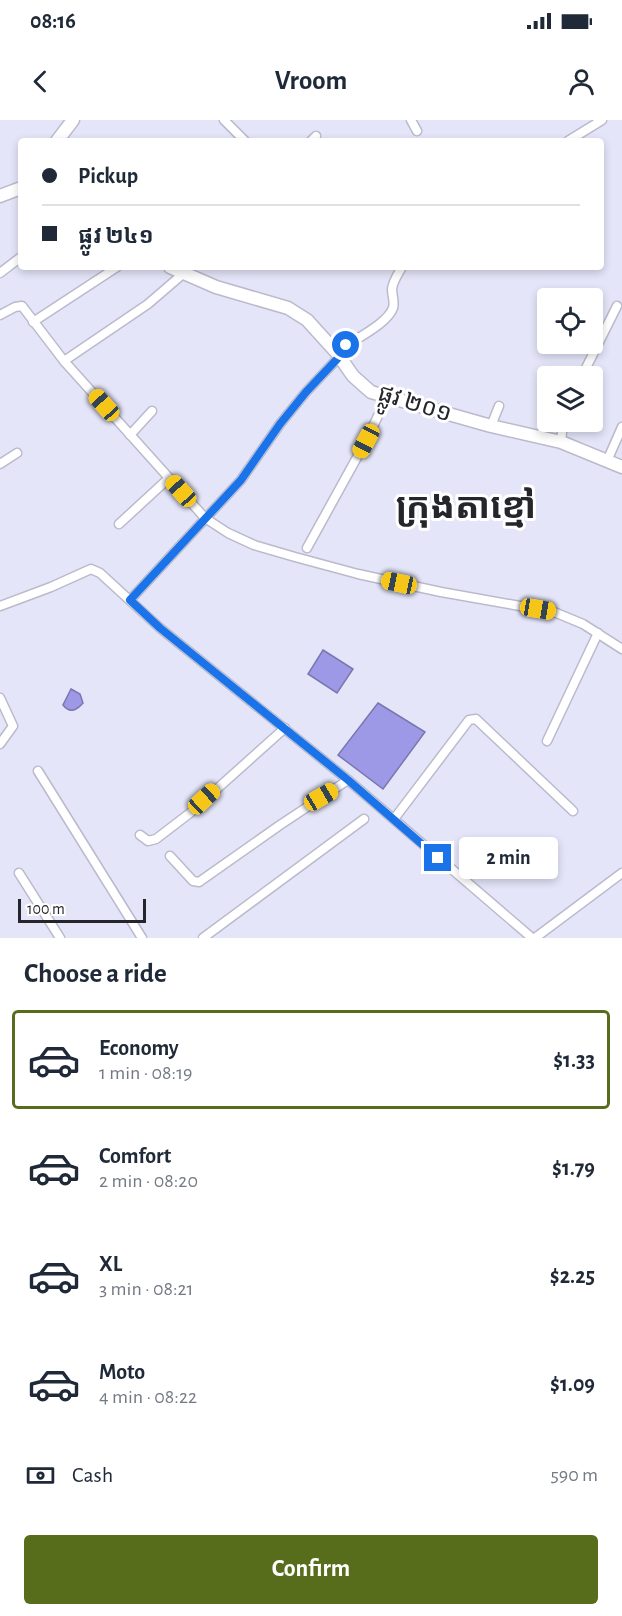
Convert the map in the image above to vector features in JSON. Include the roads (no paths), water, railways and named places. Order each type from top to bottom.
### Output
[{"type":"street","points":[[224,120],[242,138]]},
{"type":"street","points":[[411,120],[417,131]]},
{"type":"street","points":[[573,138],[602,120]]},
{"type":"street","points":[[58,138],[66,123]]},
{"type":"street","points":[[0,196],[18,189]]},
{"type":"street","points":[[0,273],[18,259]]},
{"type":"street","points":[[33,322],[112,270]]},
{"type":"street","points":[[64,361],[148,304],[174,270]]},
{"type":"street","name":"ផ្លូវ ២០១","points":[[177,270],[216,287],[288,308],[307,320],[353,376],[371,392],[491,426],[561,442],[622,467]]},
{"type":"street","points":[[130,600],[241,480],[280,424],[346,345],[387,317],[393,309],[393,284],[400,270]]},
{"type":"street","points":[[0,315],[20,305],[64,361],[204,518],[228,533],[254,546],[358,574],[441,592],[554,612],[582,624],[622,649]]},
{"type":"street","points":[[587,366],[617,306]]},
{"type":"street","points":[[308,548],[387,397]]},
{"type":"street","points":[[491,426],[499,406]]},
{"type":"street","points":[[130,435],[152,411]]},
{"type":"street","points":[[607,460],[622,427]]},
{"type":"street","points":[[561,442],[562,432]]},
{"type":"street","points":[[0,464],[17,453]]},
{"type":"street","points":[[119,524],[169,478]]},
{"type":"street","points":[[0,606],[91,569],[100,573],[160,628],[348,780],[534,938],[622,873]]},
{"type":"street","points":[[547,741],[598,633]]},
{"type":"street","points":[[0,698],[13,726],[0,744]]},
{"type":"street","points":[[394,819],[472,718],[476,719],[573,811]]},
{"type":"street","points":[[140,835],[148,841],[156,839],[189,813],[285,728]]},
{"type":"street","points":[[38,771],[142,938]]},
{"type":"street","points":[[170,856],[193,881],[199,882],[295,814],[348,780]]},
{"type":"street","points":[[203,938],[364,819]]},
{"type":"street","points":[[19,873],[60,938]]},
{"type":"district","name":"ក្រុងតាខ្មៅ","points":[[466,505]]}]
